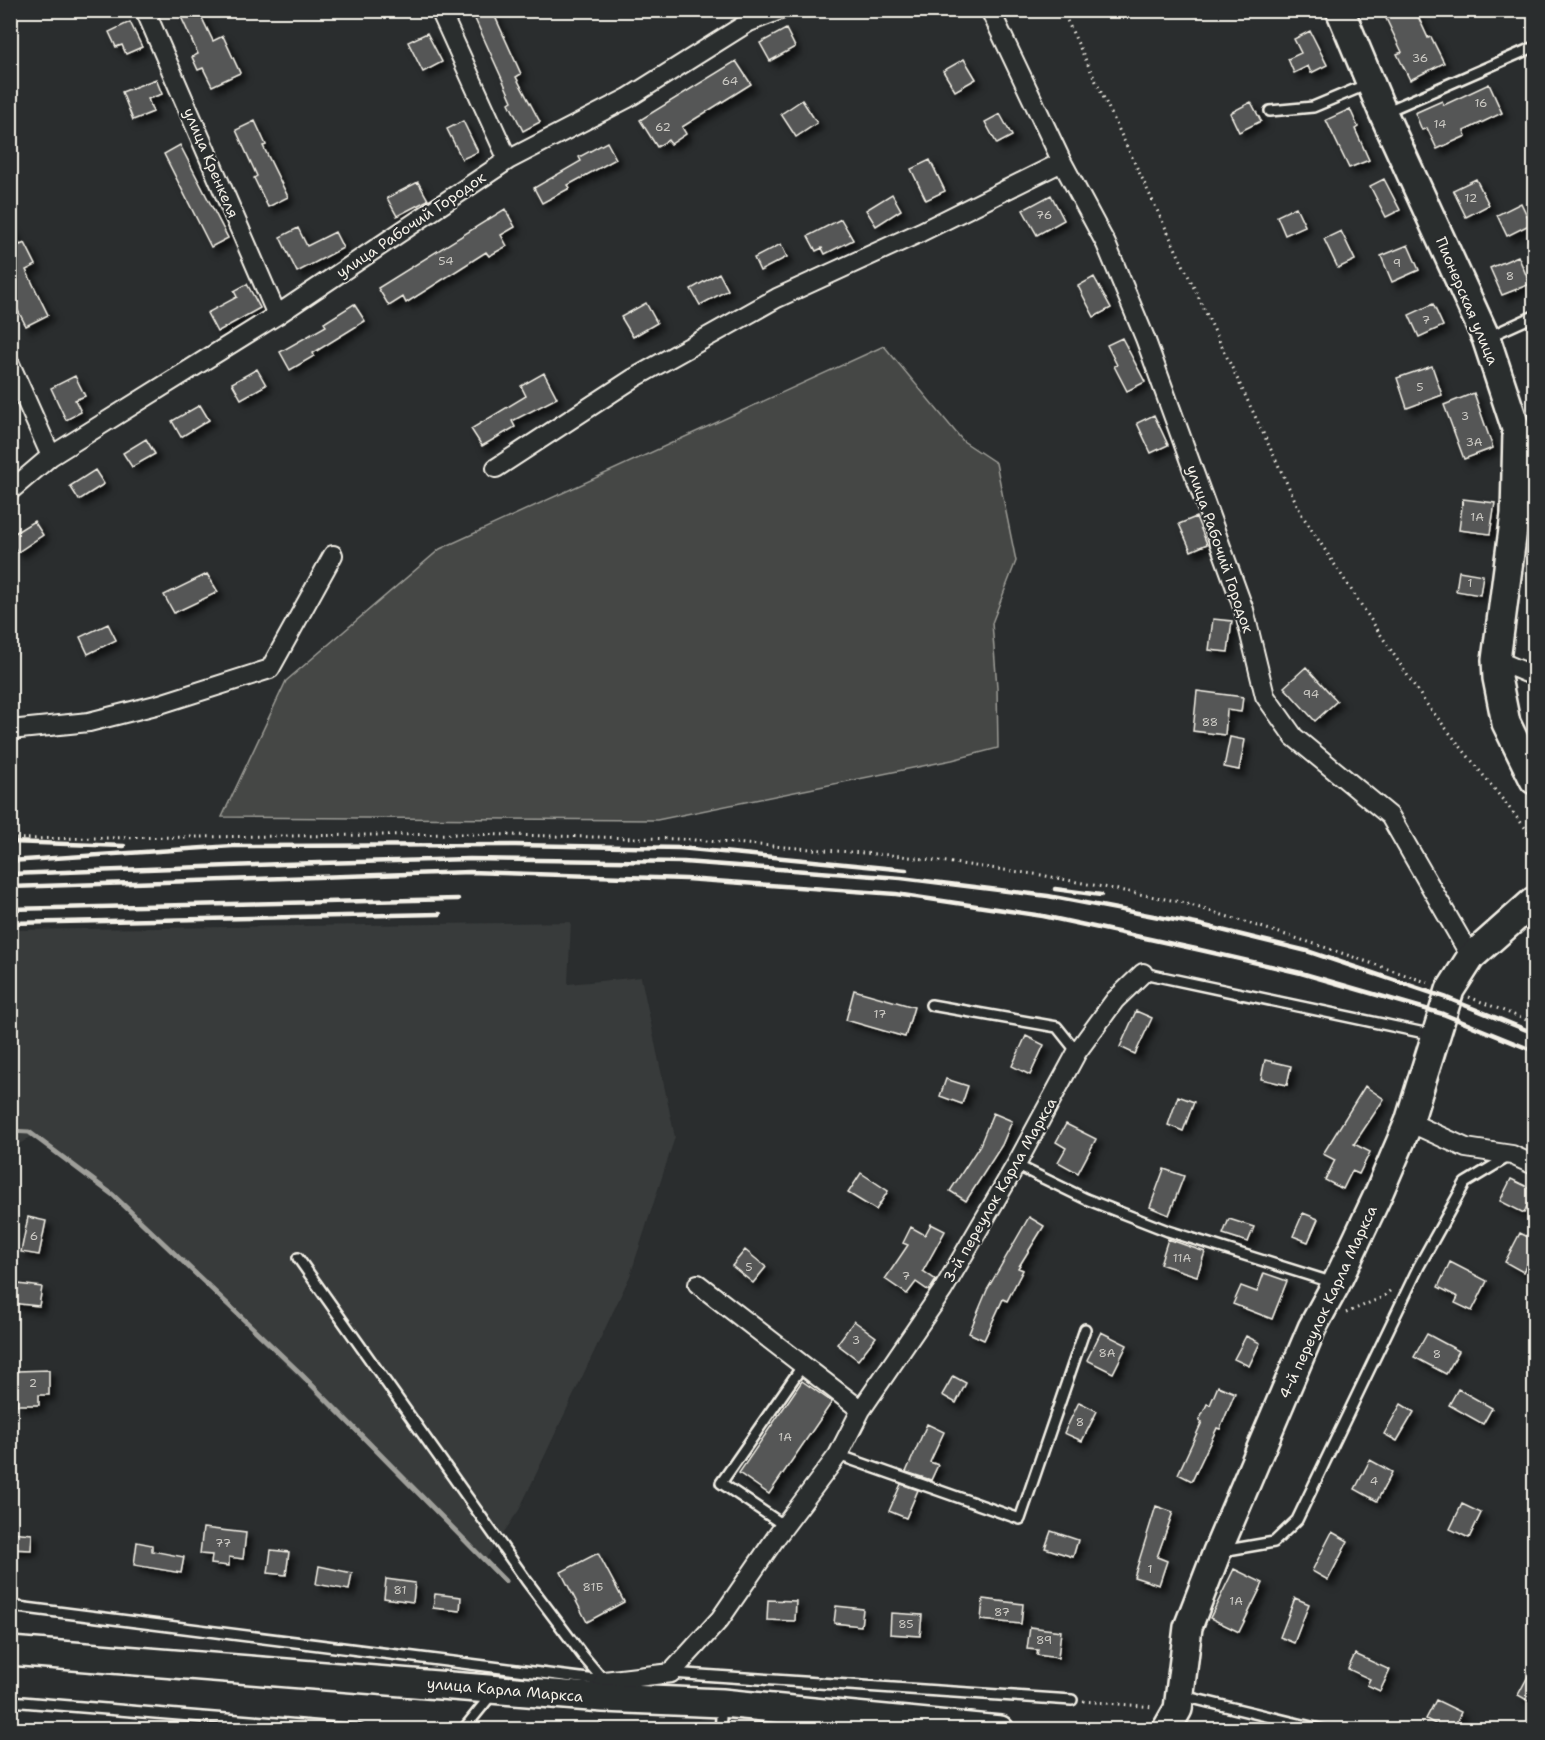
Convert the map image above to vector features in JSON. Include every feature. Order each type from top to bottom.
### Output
[{"type":"street","name":"улица Кренкеля","points":[[146,10],[277,315]]},
{"type":"street","points":[[440,10],[508,160]]},
{"type":"street","name":"улица Рабочий Городок","points":[[10,492],[51,456],[277,315],[508,160],[628,98],[747,16],[780,10]]},
{"type":"street","name":"улица Рабочий Городок","points":[[990,10],[1062,162],[1106,244],[1145,338],[1244,610],[1265,696],[1294,737],[1390,816],[1471,957]]},
{"type":"street","name":"Пионерская улица","points":[[1340,10],[1383,113],[1526,430],[1496,660],[1497,678],[1506,723],[1534,780]]},
{"type":"street","points":[[496,468],[634,378],[777,298],[921,232],[1062,162]]},
{"type":"street","points":[[10,364],[51,456]]},
{"type":"street","points":[[10,730],[89,722],[160,704],[270,669],[333,555]]},
{"type":"street","points":[[1496,660],[1534,676]]},
{"type":"street","name":"4-й переулок Карла Маркса","points":[[1174,1711],[1188,1627],[1217,1552],[1312,1328],[1336,1284],[1377,1197],[1409,1122],[1450,990],[1471,957],[1534,901]]},
{"type":"street","name":"3-й переулок Карла Маркса","points":[[670,1673],[720,1619],[838,1455],[861,1410],[943,1290],[1016,1165],[1077,1052],[1115,1000],[1143,973]]},
{"type":"street","points":[[1409,1122],[1466,1148],[1512,1155],[1534,1165]]},
{"type":"street","points":[[698,1284],[861,1410]]},
{"type":"street","name":"улица Карла Маркса","points":[[10,1651],[496,1690],[604,1690],[1000,1730]]},
{"type":"street","points":[[604,1690],[670,1673]]},
{"type":"lane","points":[[1383,113],[1534,47]]},
{"type":"lane","points":[[1270,111],[1313,107],[1371,83]]},
{"type":"lane","points":[[1486,338],[1534,316]]},
{"type":"lane","points":[[1143,973],[1436,1036]]},
{"type":"lane","points":[[931,1005],[1057,1027],[1077,1052]]},
{"type":"lane","points":[[1217,1552],[1274,1542],[1297,1520],[1419,1266],[1465,1183],[1512,1155]]},
{"type":"lane","points":[[1016,1165],[1086,1199],[1168,1231],[1336,1284]]},
{"type":"lane","points":[[298,1258],[526,1580],[583,1656],[604,1690]]},
{"type":"lane","points":[[838,1455],[1020,1519],[1086,1329]]},
{"type":"lane","points":[[785,1526],[721,1483],[803,1365]]},
{"type":"lane","points":[[10,1606],[604,1690]]},
{"type":"lane","points":[[670,1673],[1072,1700]]},
{"type":"lane","points":[[463,1730],[496,1690]]},
{"type":"lane","points":[[10,1701],[360,1730]]},
{"type":"lane","points":[[720,1730],[722,1702]]},
{"type":"lane","points":[[1174,1711],[1324,1730]]},
{"type":"path","points":[[1062,10],[1302,515],[1425,702],[1534,839]]},
{"type":"path","points":[[10,839],[466,834],[681,839],[902,856],[1041,875],[1181,902],[1322,946],[1450,990],[1534,1023]]},
{"type":"path","points":[[1342,1315],[1383,1297],[1392,1289]]},
{"type":"path","points":[[1072,1700],[1174,1711]]},
{"type":"shaded area","points":[[884,346],[963,441],[996,463],[1016,561],[992,623],[997,687],[998,748],[952,760],[657,820],[222,817],[286,681],[440,549]]},
{"type":"shaded area","points":[[571,922],[568,984],[641,977],[675,1137],[630,1276],[519,1510],[485,1560],[113,1195],[34,1135],[11,1149],[11,930]]},
{"type":"building","points":[[178,10],[198,10],[213,41],[223,36],[240,73],[212,86],[203,68],[198,70],[192,57],[198,54]]},
{"type":"building","points":[[471,10],[492,10],[521,74],[516,77],[540,122],[523,131],[509,103],[512,101]]},
{"type":"building","points":[[1382,10],[1415,10],[1428,38],[1431,37],[1444,63],[1410,80],[1397,54],[1402,52]]},
{"type":"building","points":[[130,22],[142,47],[126,54],[122,45],[116,47],[109,32]]},
{"type":"building","points":[[786,29],[795,47],[770,61],[760,43]]},
{"type":"building","points":[[1310,31],[1327,65],[1311,73],[1308,66],[1294,73],[1288,59],[1301,53],[1294,39]]},
{"type":"building","points":[[427,33],[442,62],[423,72],[408,42]]},
{"type":"building","points":[[964,59],[976,79],[955,91],[943,71]]},
{"type":"building","points":[[736,61],[751,84],[682,127],[686,134],[671,144],[668,140],[657,147],[640,120]]},
{"type":"building","points":[[156,79],[162,94],[148,99],[153,112],[133,120],[122,92]]},
{"type":"building","points":[[1489,84],[1502,113],[1464,131],[1466,136],[1437,149],[1427,128],[1422,130],[1415,113],[1442,101],[1444,105]]},
{"type":"building","points":[[802,100],[817,123],[796,137],[781,114]]},
{"type":"building","points":[[1251,102],[1261,121],[1239,132],[1230,113]]},
{"type":"building","points":[[1350,109],[1358,127],[1355,129],[1369,160],[1349,168],[1326,120]]},
{"type":"building","points":[[1000,114],[1012,136],[997,144],[985,122]]},
{"type":"building","points":[[255,121],[266,145],[263,146],[288,197],[268,207],[236,130]]},
{"type":"building","points":[[463,121],[478,152],[462,159],[447,129]]},
{"type":"building","points":[[607,142],[616,159],[568,185],[570,188],[542,203],[534,188],[581,161],[579,157]]},
{"type":"building","points":[[180,145],[228,238],[211,247],[164,154]]},
{"type":"building","points":[[930,160],[945,191],[926,200],[911,169]]},
{"type":"building","points":[[1384,179],[1400,210],[1386,217],[1370,186]]},
{"type":"building","points":[[1476,179],[1489,205],[1466,217],[1453,190]]},
{"type":"building","points":[[418,182],[428,200],[397,216],[387,198]]},
{"type":"building","points":[[892,194],[901,210],[876,226],[866,210]]},
{"type":"building","points":[[1051,195],[1064,220],[1037,235],[1023,210]]},
{"type":"building","points":[[1521,203],[1531,224],[1507,236],[1497,215]]},
{"type":"building","points":[[1296,207],[1305,226],[1285,235],[1277,216]]},
{"type":"building","points":[[505,209],[515,227],[501,235],[507,246],[489,256],[486,252],[406,303],[403,297],[389,306],[378,288]]},
{"type":"building","points":[[841,219],[853,240],[825,254],[822,248],[816,251],[808,236]]},
{"type":"building","points":[[10,226],[20,245],[25,243],[36,265],[26,270],[48,315],[26,326],[10,295]]},
{"type":"building","points":[[298,228],[307,246],[335,232],[343,248],[297,272],[280,237]]},
{"type":"building","points":[[1341,231],[1355,260],[1338,268],[1324,239]]},
{"type":"building","points":[[781,244],[787,257],[760,271],[754,258]]},
{"type":"building","points":[[1408,245],[1419,270],[1392,282],[1381,256]]},
{"type":"building","points":[[1518,256],[1530,284],[1502,295],[1490,268]]},
{"type":"building","points":[[719,273],[728,290],[700,305],[691,289]]},
{"type":"building","points":[[1094,277],[1111,308],[1094,317],[1078,286]]},
{"type":"building","points":[[247,284],[260,308],[217,332],[207,313],[237,297],[234,291]]},
{"type":"building","points":[[646,303],[657,323],[633,337],[621,317]]},
{"type":"building","points":[[354,304],[365,321],[290,370],[280,352],[326,326],[324,323]]},
{"type":"building","points":[[1433,304],[1443,326],[1419,337],[1409,315]]},
{"type":"building","points":[[1122,338],[1145,382],[1127,391],[1114,366],[1117,365],[1107,345]]},
{"type":"building","points":[[1432,366],[1442,395],[1407,408],[1397,378]]},
{"type":"building","points":[[257,369],[266,385],[241,399],[232,383]]},
{"type":"building","points":[[544,373],[557,398],[512,421],[515,427],[482,446],[471,429],[526,396],[521,386]]},
{"type":"building","points":[[75,376],[85,396],[75,400],[81,412],[66,420],[51,388]]},
{"type":"building","points":[[1474,393],[1493,448],[1464,459],[1444,405]]},
{"type":"building","points":[[200,405],[209,420],[181,437],[172,421]]},
{"type":"building","points":[[1154,415],[1168,445],[1151,453],[1137,423]]},
{"type":"building","points":[[146,439],[155,454],[132,467],[123,453]]},
{"type":"building","points":[[95,470],[104,484],[79,500],[70,486]]},
{"type":"building","points":[[1463,499],[1495,503],[1490,534],[1459,530]]},
{"type":"building","points":[[1196,517],[1207,544],[1191,551],[1179,524]]},
{"type":"building","points":[[34,521],[43,535],[18,552],[10,542],[10,536]]},
{"type":"building","points":[[1459,571],[1483,575],[1480,595],[1456,591]]},
{"type":"building","points":[[207,574],[218,592],[174,613],[164,595]]},
{"type":"building","points":[[1213,619],[1232,621],[1228,652],[1209,650]]},
{"type":"building","points":[[108,624],[116,640],[88,654],[80,637]]},
{"type":"building","points":[[1306,667],[1337,701],[1315,721],[1284,687]]},
{"type":"building","points":[[1197,691],[1243,697],[1241,712],[1227,710],[1225,735],[1193,731]]},
{"type":"building","points":[[1230,737],[1245,740],[1239,770],[1224,767]]},
{"type":"building","points":[[854,990],[914,1007],[905,1037],[846,1020]]},
{"type":"building","points":[[1136,1011],[1152,1018],[1135,1054],[1120,1047]]},
{"type":"building","points":[[1026,1036],[1044,1045],[1030,1075],[1012,1066]]},
{"type":"building","points":[[1265,1060],[1291,1066],[1287,1085],[1261,1079]]},
{"type":"building","points":[[946,1079],[968,1086],[962,1104],[940,1096]]},
{"type":"building","points":[[1365,1086],[1384,1099],[1354,1144],[1370,1152],[1359,1174],[1352,1171],[1343,1189],[1325,1180],[1335,1160],[1323,1154]]},
{"type":"building","points":[[1178,1096],[1194,1102],[1183,1131],[1168,1125]]},
{"type":"building","points":[[993,1113],[1012,1121],[1002,1145],[966,1201],[950,1191],[980,1145]]},
{"type":"building","points":[[1066,1124],[1096,1139],[1078,1173],[1058,1162],[1066,1148],[1056,1142]]},
{"type":"building","points":[[1164,1169],[1184,1176],[1169,1215],[1150,1207]]},
{"type":"building","points":[[861,1173],[888,1191],[876,1210],[848,1193]]},
{"type":"building","points":[[1511,1179],[1534,1190],[1524,1213],[1500,1201]]},
{"type":"building","points":[[1303,1213],[1318,1219],[1308,1242],[1293,1236]]},
{"type":"building","points":[[28,1217],[46,1221],[39,1255],[21,1252]]},
{"type":"building","points":[[1029,1217],[1044,1226],[1018,1268],[1023,1270],[1007,1301],[1003,1299],[984,1340],[969,1333],[987,1290]]},
{"type":"building","points":[[1229,1219],[1254,1227],[1248,1242],[1223,1234]]},
{"type":"building","points":[[931,1224],[945,1231],[923,1271],[936,1280],[929,1291],[916,1282],[907,1294],[885,1279],[908,1245],[903,1243],[911,1227],[925,1235]]},
{"type":"building","points":[[1520,1233],[1534,1240],[1534,1249],[1523,1272],[1505,1262]]},
{"type":"building","points":[[1168,1239],[1205,1252],[1197,1276],[1160,1264]]},
{"type":"building","points":[[745,1250],[766,1267],[753,1283],[732,1266]]},
{"type":"building","points":[[1450,1262],[1487,1281],[1472,1311],[1455,1303],[1458,1297],[1438,1287]]},
{"type":"building","points":[[1264,1273],[1287,1281],[1272,1319],[1233,1304],[1241,1286],[1257,1292]]},
{"type":"building","points":[[10,1283],[42,1287],[39,1306],[10,1303]]},
{"type":"building","points":[[854,1321],[876,1337],[858,1360],[837,1344]]},
{"type":"building","points":[[1101,1332],[1127,1345],[1113,1373],[1087,1360]]},
{"type":"building","points":[[1427,1334],[1459,1351],[1446,1374],[1414,1357]]},
{"type":"building","points":[[1246,1336],[1260,1343],[1249,1366],[1234,1359]]},
{"type":"building","points":[[49,1370],[49,1395],[39,1395],[39,1405],[17,1405],[17,1371]]},
{"type":"building","points":[[953,1376],[966,1383],[956,1403],[942,1395]]},
{"type":"building","points":[[802,1381],[832,1402],[769,1494],[739,1473]]},
{"type":"building","points":[[1218,1386],[1235,1393],[1220,1429],[1217,1428],[1192,1481],[1178,1474],[1202,1422],[1199,1421],[1207,1404],[1210,1405]]},
{"type":"building","points":[[1458,1389],[1492,1408],[1483,1424],[1449,1405]]},
{"type":"building","points":[[1079,1402],[1097,1411],[1082,1441],[1064,1433]]},
{"type":"building","points":[[1401,1404],[1414,1412],[1397,1441],[1384,1434]]},
{"type":"building","points":[[927,1424],[944,1432],[930,1462],[938,1465],[931,1480],[906,1472]]},
{"type":"building","points":[[1370,1460],[1392,1472],[1377,1501],[1355,1489]]},
{"type":"building","points":[[901,1484],[918,1490],[906,1518],[889,1511]]},
{"type":"building","points":[[1462,1504],[1481,1513],[1469,1538],[1450,1529]]},
{"type":"building","points":[[1156,1506],[1173,1512],[1157,1557],[1167,1561],[1159,1585],[1134,1577]]},
{"type":"building","points":[[203,1528],[246,1533],[243,1559],[229,1557],[229,1566],[211,1564],[212,1555],[200,1554]]},
{"type":"building","points":[[1051,1531],[1078,1540],[1073,1557],[1045,1548]]},
{"type":"building","points":[[10,1532],[32,1534],[31,1550],[10,1549]]},
{"type":"building","points":[[1332,1532],[1348,1541],[1328,1580],[1312,1571]]},
{"type":"building","points":[[137,1542],[152,1545],[152,1551],[184,1557],[181,1573],[134,1565]]},
{"type":"building","points":[[271,1550],[289,1552],[286,1575],[268,1573]]},
{"type":"building","points":[[598,1553],[624,1602],[587,1622],[561,1572]]},
{"type":"building","points":[[319,1566],[352,1573],[349,1590],[316,1584]]},
{"type":"building","points":[[1234,1569],[1263,1583],[1239,1632],[1210,1618]]},
{"type":"building","points":[[386,1579],[415,1583],[413,1602],[384,1598]]},
{"type":"building","points":[[435,1594],[461,1597],[460,1611],[433,1608]]},
{"type":"building","points":[[1295,1598],[1309,1604],[1294,1643],[1280,1637]]},
{"type":"building","points":[[983,1599],[1023,1604],[1021,1624],[981,1620]]},
{"type":"building","points":[[768,1600],[796,1601],[795,1621],[767,1620]]},
{"type":"building","points":[[836,1606],[863,1609],[861,1626],[834,1623]]},
{"type":"building","points":[[891,1613],[922,1615],[920,1636],[890,1634]]},
{"type":"building","points":[[1030,1627],[1061,1631],[1058,1658],[1037,1655],[1038,1650],[1027,1649]]},
{"type":"building","points":[[1355,1654],[1390,1670],[1380,1691],[1367,1685],[1370,1679],[1348,1669]]},
{"type":"building","points":[[1534,1665],[1534,1704],[1518,1695]]},
{"type":"building","points":[[1436,1700],[1461,1712],[1453,1730],[1446,1730],[1426,1719]]},
{"type":"waterway","points":[[10,1131],[29,1132],[113,1195],[299,1372],[505,1581]]},
{"type":"railway","points":[[10,842],[124,846]]},
{"type":"railway","points":[[10,861],[233,846],[515,845],[680,848],[906,870]]},
{"type":"railway","points":[[10,874],[470,859],[684,862],[901,878],[1048,896],[1201,925],[1307,951],[1447,998],[1534,1033]]},
{"type":"railway","points":[[10,887],[470,872],[686,879],[896,894],[1043,916],[1301,973],[1443,1014],[1534,1051]]},
{"type":"railway","points":[[1055,889],[1101,895]]},
{"type":"railway","points":[[10,909],[458,899]]},
{"type":"railway","points":[[10,923],[440,914]]}]
